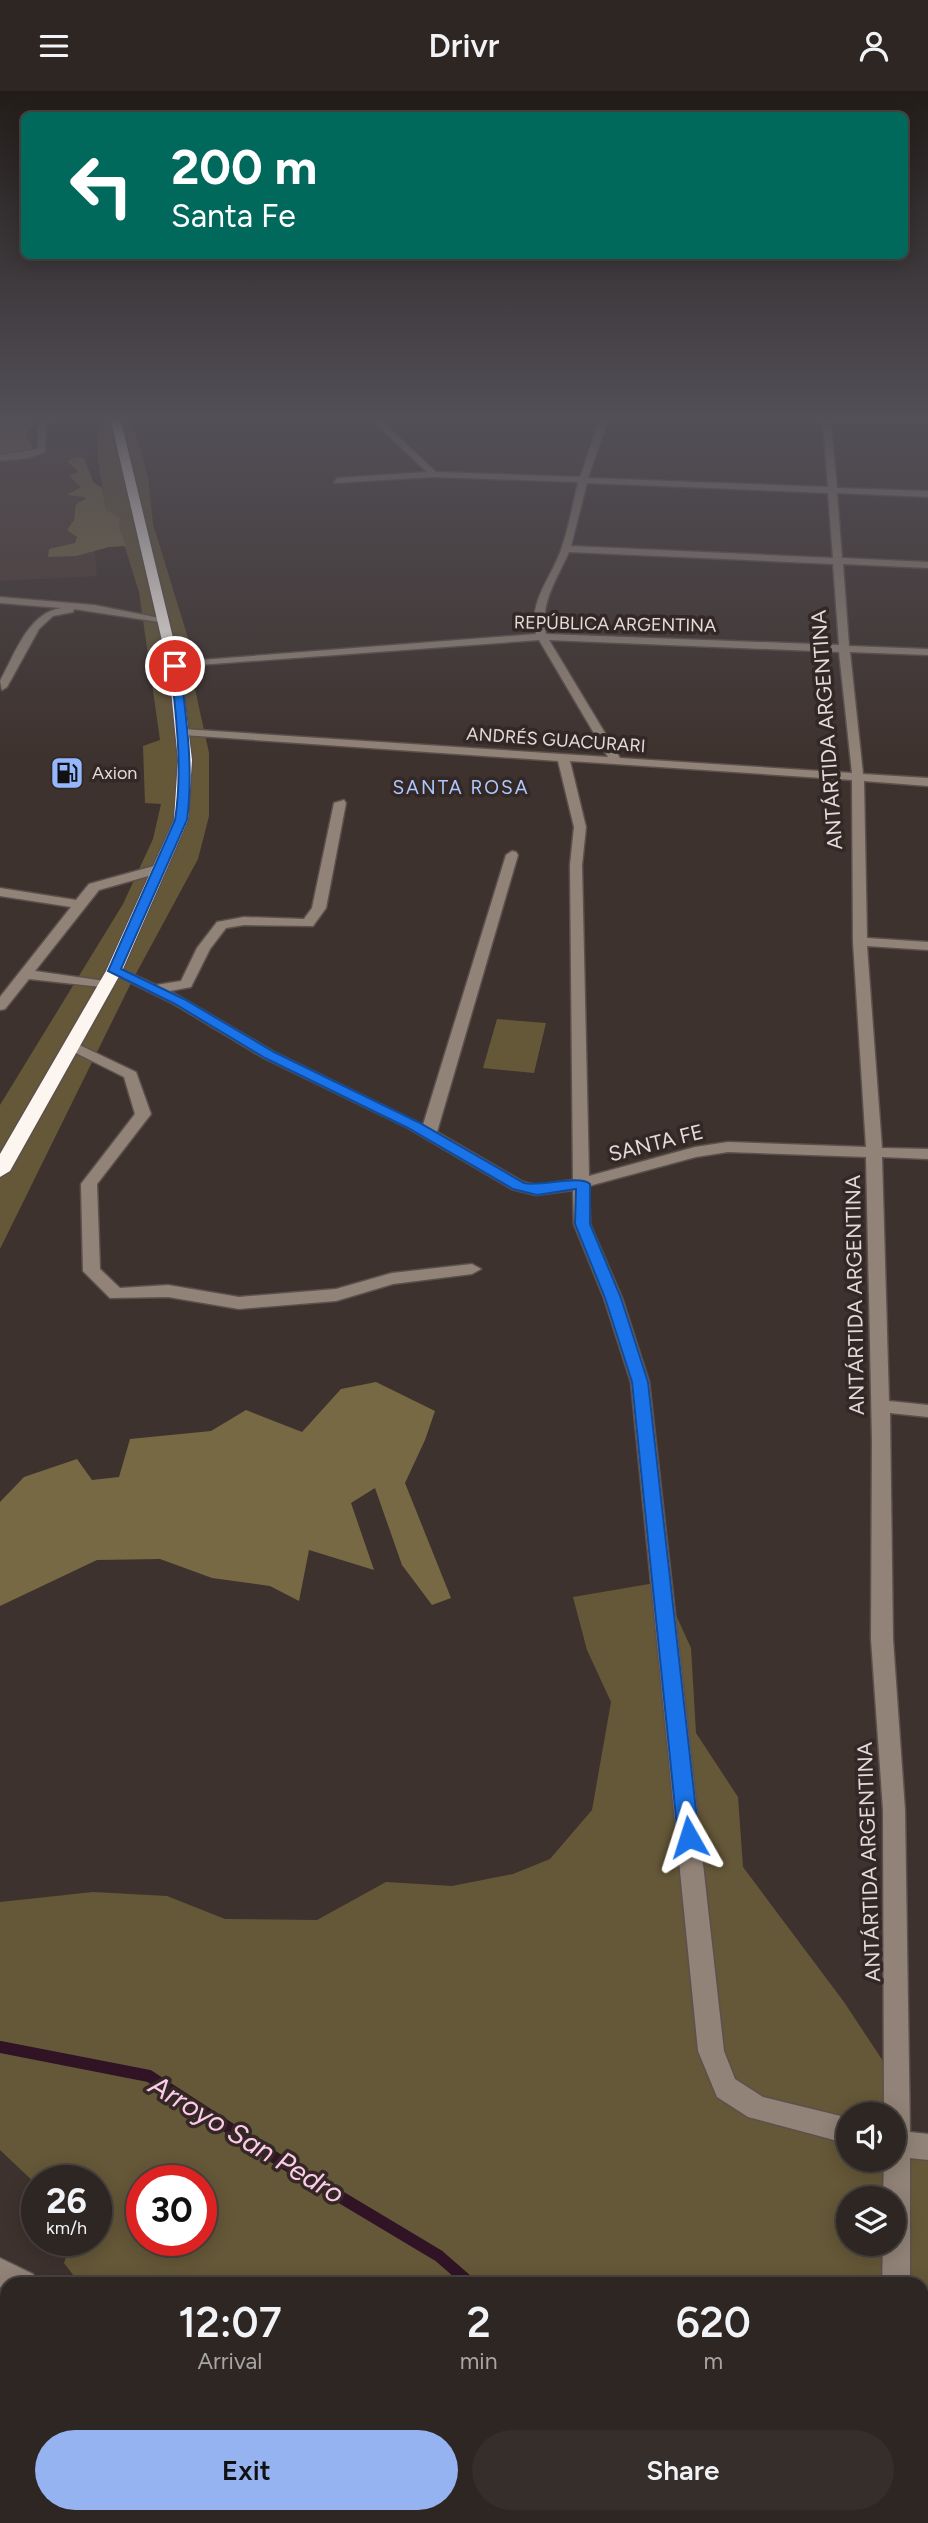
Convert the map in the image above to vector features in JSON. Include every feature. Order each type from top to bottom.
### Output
[{"type":"highway","points":[[0,1171],[114,971],[181,820],[184,797],[183,732],[175,666],[143,530]]},
{"type":"street","points":[[571,530],[566,549],[540,603],[538,621],[542,637],[617,762]]},
{"type":"street","name":"ANTÁRTIDA ARGENTINA","points":[[837,530],[844,649],[858,778],[860,942],[874,1152],[882,1639],[894,1810],[895,2102]]},
{"type":"street","points":[[566,549],[928,565]]},
{"type":"street","points":[[0,600],[94,607],[165,621]]},
{"type":"street","points":[[2,687],[34,627],[50,613],[94,607]]},
{"type":"street","name":"REPÚBLICA ARGENTINA","points":[[175,666],[542,637],[928,652]]},
{"type":"street","name":"ANDRÉS GUACURARI","points":[[183,732],[928,782]]},
{"type":"street","points":[[563,758],[580,827],[576,865],[582,1224],[613,1298],[640,1382],[711,2051],[726,2088],[757,2108],[836,2128]]},
{"type":"street","points":[[154,989],[186,984],[204,948],[222,925],[244,921],[308,923],[319,908],[340,803]]},
{"type":"street","points":[[428,1135],[512,855]]},
{"type":"street","points":[[0,1006],[94,887],[161,868]]},
{"type":"street","points":[[0,892],[80,905]]},
{"type":"street","points":[[860,942],[928,946]]},
{"type":"street","name":"SANTA FE","points":[[114,971],[180,1001],[270,1055],[428,1135],[519,1186],[537,1190],[583,1184],[695,1152],[728,1147],[928,1154]]},
{"type":"street","points":[[23,974],[105,985]]},
{"type":"street","points":[[71,1045],[131,1075],[143,1114],[89,1184],[92,1271],[116,1294],[168,1291],[239,1303],[336,1295],[392,1279],[472,1269]]},
{"type":"street","points":[[880,1406],[928,1411]]},
{"type":"street","points":[[906,2144],[928,2147]]},
{"type":"street","name":"ANTÁRTIDA ARGENTINA","points":[[895,2172],[896,2277]]},
{"type":"shaded area","points":[[0,530],[93,530],[97,576],[0,581]]},
{"type":"shaded area","points":[[68,530],[120,530],[126,546],[109,547],[76,556],[48,557],[49,549],[75,543],[77,537]]},
{"type":"shaded area","points":[[120,530],[155,530],[188,638],[195,689],[209,753],[209,816],[198,859],[132,981],[0,1249],[0,1105],[123,904],[153,839],[161,804],[145,803],[143,746],[160,740],[139,592]]},
{"type":"shaded area","points":[[497,1019],[546,1023],[534,1073],[483,1068]]},
{"type":"shaded area","points":[[376,1382],[435,1411],[405,1483],[451,1598],[432,1605],[402,1565],[375,1488],[351,1503],[374,1570],[309,1550],[299,1601],[270,1586],[212,1578],[160,1559],[97,1560],[0,1606],[0,1502],[24,1477],[77,1459],[92,1480],[119,1477],[130,1439],[211,1431],[246,1410],[302,1432],[341,1389]]},
{"type":"shaded area","points":[[661,1582],[691,1648],[696,1733],[738,1797],[743,1867],[844,2002],[885,2064],[891,2102],[836,2102],[836,2172],[906,2172],[906,2148],[928,2161],[928,2277],[75,2277],[64,2263],[66,2256],[112,2256],[112,2165],[21,2165],[21,2170],[0,2150],[0,1902],[93,1892],[167,1896],[225,1919],[317,1920],[386,1882],[452,1886],[513,1874],[550,1859],[592,1810],[611,1702],[587,1650],[573,1597]]},
{"type":"waterway","name":"Arroyo San Pedro","points":[[0,2047],[149,2076],[277,2159],[439,2256],[463,2277]]},
{"type":"place","name":"Axion","points":[[67,773]]},
{"type":"district","name":"SANTA ROSA","points":[[461,787]]},
{"type":"route","points":[[175,666],[183,732],[184,797],[181,820],[114,971],[180,1001],[270,1055],[413,1125],[519,1186],[537,1190],[583,1184],[582,1224],[613,1298],[640,1382],[689,1837]]}]
